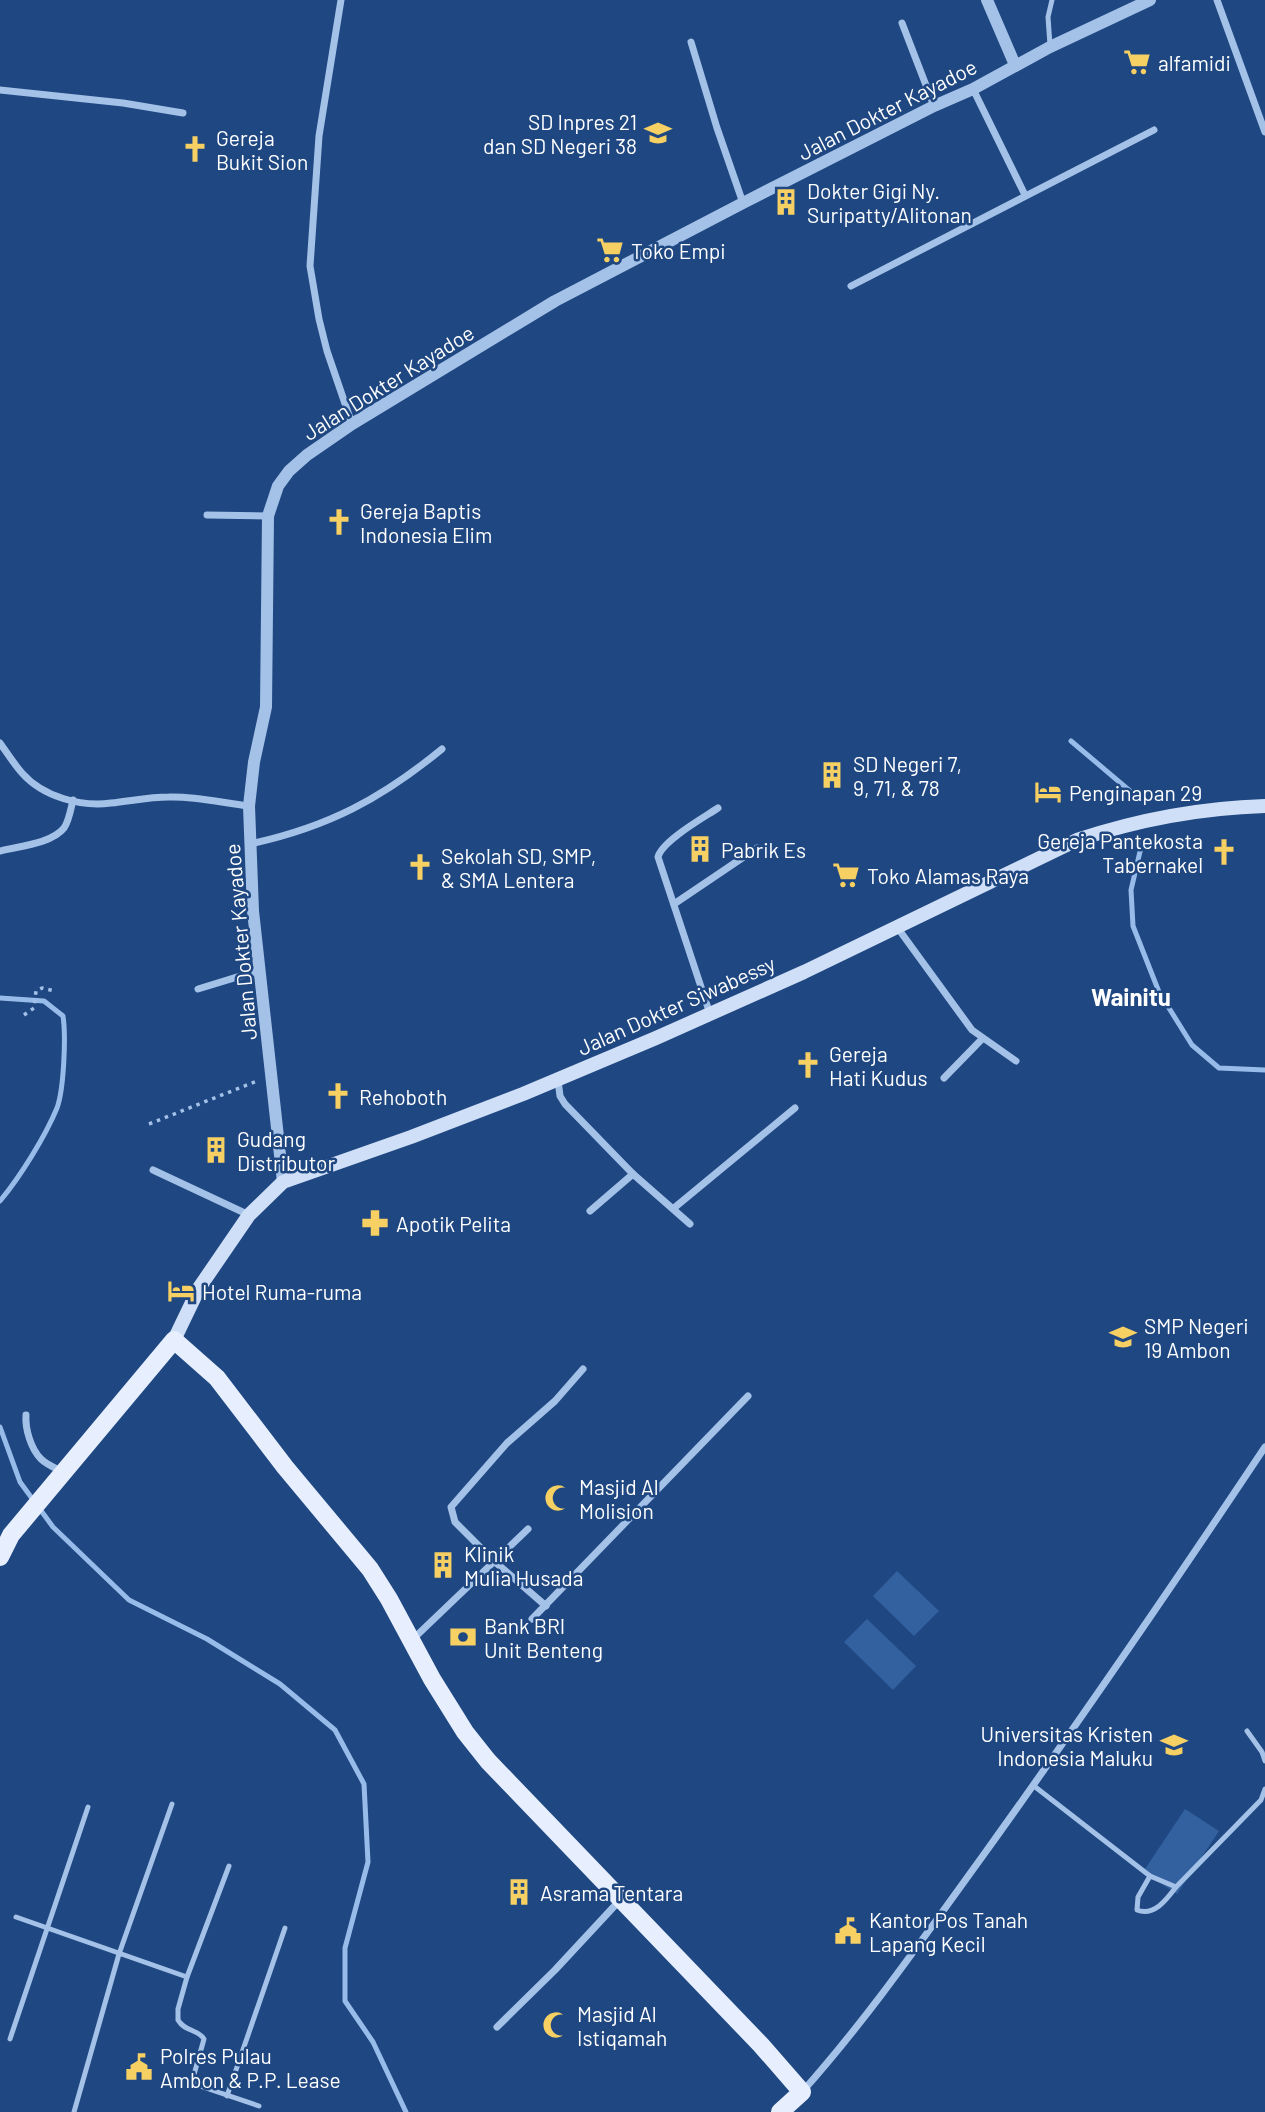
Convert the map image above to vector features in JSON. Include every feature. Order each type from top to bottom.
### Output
[{"type":"main road","name":"Jalan Dokter Siwabessy","points":[[174,1340],[199,1288],[248,1215],[284,1182],[411,1137],[558,1080],[710,1014],[1064,846],[1098,833],[1153,819],[1265,806]]},
{"type":"main road","points":[[0,1557],[11,1535],[174,1340],[217,1378],[285,1467],[357,1552],[389,1599],[432,1679],[465,1732],[488,1761],[761,2045],[802,2092],[780,2112]]},
{"type":"street","points":[[341,0],[319,136],[310,266],[324,340],[352,424]]},
{"type":"street","points":[[988,0],[1015,65]]},
{"type":"street","name":"Jalan Dokter Kayadoe","points":[[284,1182],[253,911],[249,806],[254,762],[266,707],[268,516],[278,486],[289,471],[307,455],[352,424],[555,302],[1050,47],[1150,0]]},
{"type":"street","points":[[1217,0],[1265,132]]},
{"type":"street","points":[[902,23],[934,106]]},
{"type":"street","points":[[691,42],[743,203]]},
{"type":"street","points":[[973,89],[1025,195]]},
{"type":"street","points":[[0,90],[122,103],[183,113]]},
{"type":"street","points":[[851,286],[1154,130]]},
{"type":"street","points":[[207,515],[268,516]]},
{"type":"street","points":[[0,743],[23,775],[53,795],[107,804],[174,797],[249,806]]},
{"type":"street","points":[[250,844],[303,831],[351,811],[390,789],[442,749]]},
{"type":"street","points":[[0,850],[42,841],[56,834],[65,827],[73,800]]},
{"type":"street","points":[[710,1014],[658,857],[659,852],[718,808]]},
{"type":"street","points":[[674,904],[757,848]]},
{"type":"street","points":[[897,927],[972,1030],[1016,1061]]},
{"type":"street","points":[[198,989],[260,970]]},
{"type":"street","points":[[944,1077],[982,1039]]},
{"type":"street","points":[[558,1080],[560,1096],[565,1104],[633,1174],[690,1224]]},
{"type":"street","points":[[674,1208],[795,1108]]},
{"type":"street","points":[[153,1170],[248,1215]]},
{"type":"street","points":[[590,1211],[633,1174]]},
{"type":"street","points":[[546,1606],[494,1561],[455,1522],[451,1507],[507,1443],[555,1401],[583,1369]]},
{"type":"street","points":[[532,1619],[748,1396]]},
{"type":"street","points":[[26,1415],[30,1441],[57,1479]]},
{"type":"street","points":[[802,2092],[839,2050],[900,1971],[1034,1786],[1265,1447]]},
{"type":"street","points":[[412,1640],[528,1528]]},
{"type":"street","points":[[496,2027],[555,1970],[620,1900]]},
{"type":"lane","points":[[1050,47],[1048,17],[1052,0]]},
{"type":"lane","points":[[1247,1731],[1265,1761]]},
{"type":"lane","points":[[1034,1786],[1150,1876],[1176,1887]]},
{"type":"lane","points":[[1150,1876],[1138,1897],[1137,1910],[1142,1913],[1154,1910],[1261,1800],[1265,1789]]},
{"type":"lane","points":[[74,2112],[120,1954],[172,1804]]},
{"type":"lane","points":[[10,2039],[88,1807]]},
{"type":"lane","points":[[229,1866],[187,1977],[178,2009],[178,2020],[187,2030],[202,2035],[204,2039],[193,2078],[194,2084],[259,2106]]},
{"type":"lane","points":[[16,1917],[187,1977]]},
{"type":"lane","points":[[227,2096],[285,1928]]},
{"type":"path","points":[[24,1015],[34,1008],[36,991],[42,988],[55,991]]},
{"type":"path","points":[[149,1124],[272,1075]]},
{"type":"shaded area","points":[[897,1571],[939,1611],[914,1636],[873,1596]]},
{"type":"shaded area","points":[[867,1619],[916,1666],[893,1690],[844,1642]]},
{"type":"shaded area","points":[[1185,1809],[1219,1831],[1177,1894],[1143,1872]]},
{"type":"waterway","points":[[1071,741],[1130,791]]},
{"type":"waterway","points":[[1142,843],[1131,890],[1133,926],[1159,992],[1192,1045],[1219,1068],[1265,1070]]},
{"type":"waterway","points":[[0,998],[44,1001],[63,1016],[64,1036],[63,1076],[57,1108],[32,1156],[0,1201]]},
{"type":"waterway","points":[[0,1427],[20,1482],[53,1527],[129,1600],[207,1639],[280,1684],[335,1730],[364,1784],[368,1862],[345,1948],[345,2001],[373,2042],[406,2112]]},
{"type":"place","name":"alfamidi","points":[[1137,62]]},
{"type":"place","name":"SD Inpres 21 dan SD Negeri 38","points":[[658,133]]},
{"type":"place","name":"Gereja Bukit Sion","points":[[195,149]]},
{"type":"place","name":"Dokter Gigi Ny. Suripatty/Alitonan","points":[[786,202]]},
{"type":"place","name":"Toko Empi","points":[[610,250]]},
{"type":"place","name":"Gereja Baptis Indonesia Elim","points":[[339,522]]},
{"type":"place","name":"SD Negeri 7, 9, 71, & 78","points":[[832,775]]},
{"type":"place","name":"Penginapan 29","points":[[1048,792]]},
{"type":"place","name":"Pabrik Es","points":[[700,849]]},
{"type":"place","name":"Gereja Pantekosta Tabernakel","points":[[1224,852]]},
{"type":"place","name":"Sekolah SD, SMP, & SMA Lentera","points":[[420,867]]},
{"type":"place","name":"Toko Alamas Raya","points":[[846,875]]},
{"type":"place","name":"Gereja Hati Kudus","points":[[808,1065]]},
{"type":"place","name":"Rehoboth","points":[[338,1096]]},
{"type":"place","name":"Gudang Distributor","points":[[216,1150]]},
{"type":"place","name":"Apotik Pelita","points":[[375,1223]]},
{"type":"place","name":"Hotel Ruma-ruma","points":[[181,1291]]},
{"type":"place","name":"SMP Negeri 19 Ambon","points":[[1123,1337]]},
{"type":"place","name":"Masjid Al Molision","points":[[558,1498]]},
{"type":"place","name":"Klinik Mulia Husada","points":[[443,1565]]},
{"type":"place","name":"Bank BRI Unit Benteng","points":[[463,1637]]},
{"type":"place","name":"Universitas Kristen Indonesia Maluku","points":[[1174,1745]]},
{"type":"place","name":"Asrama Tentara","points":[[519,1892]]},
{"type":"place","name":"Kantor Pos Tanah Lapang Kecil","points":[[848,1931]]},
{"type":"place","name":"Masjid Al Istiqamah","points":[[556,2025]]},
{"type":"place","name":"Polres Pulau Ambon & P.P. Lease","points":[[139,2067]]},
{"type":"district","name":"Wainitu","points":[[1131,996]]}]
